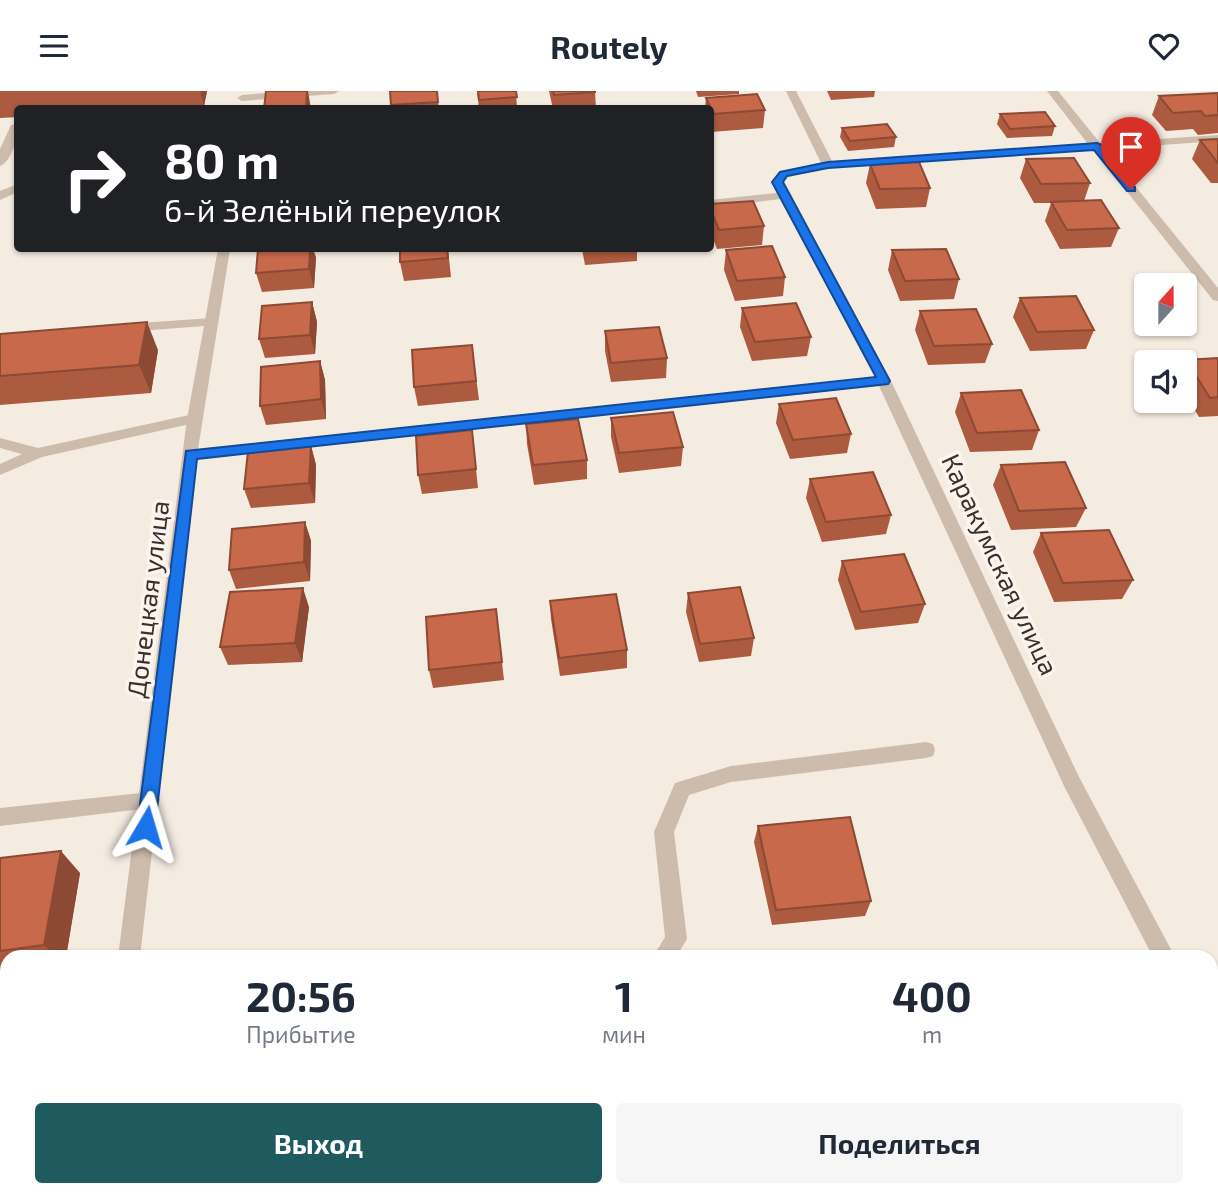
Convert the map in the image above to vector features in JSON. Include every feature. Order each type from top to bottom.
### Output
[{"type":"street","points":[[242,99],[334,91]]},
{"type":"street","points":[[791,91],[828,165]]},
{"type":"street","points":[[1052,91],[1218,297]]},
{"type":"street","points":[[0,163],[14,129]]},
{"type":"street","points":[[714,204],[786,195],[777,182],[784,174],[828,165],[1218,138]]},
{"type":"street","name":"Каракумская улица","points":[[786,195],[884,381],[1072,782],[1160,950]]},
{"type":"street","name":"Донецкая улица","points":[[130,950],[194,419],[224,252]]},
{"type":"street","points":[[106,330],[212,322]]},
{"type":"street","points":[[190,455],[884,381]]},
{"type":"street","points":[[0,470],[38,453],[194,419]]},
{"type":"street","points":[[0,443],[38,453]]},
{"type":"street","points":[[669,950],[676,939],[664,832],[682,789],[731,774],[926,750]]},
{"type":"street","points":[[0,817],[150,800]]},
{"type":"building","points":[[266,91],[307,91],[306,105],[264,105]]},
{"type":"building","points":[[390,91],[437,91],[438,102],[391,105]]},
{"type":"building","points":[[478,91],[516,91],[517,97],[479,100]]},
{"type":"building","points":[[553,91],[595,91],[595,92],[554,95]]},
{"type":"building","points":[[1218,93],[1218,115],[1205,116],[1201,111],[1173,113],[1159,96]]},
{"type":"building","points":[[757,94],[765,110],[714,114],[714,105],[709,105],[706,98]]},
{"type":"building","points":[[1045,112],[1055,126],[1010,129],[1000,114]]},
{"type":"building","points":[[887,124],[896,137],[850,141],[842,128]]},
{"type":"building","points":[[1218,139],[1218,163],[1200,140]]},
{"type":"building","points":[[1074,158],[1090,183],[1041,184],[1026,159]]},
{"type":"building","points":[[919,162],[930,188],[880,189],[870,164]]},
{"type":"building","points":[[1101,200],[1119,228],[1067,230],[1051,202]]},
{"type":"building","points":[[753,201],[764,226],[719,230],[714,218],[714,204]]},
{"type":"building","points":[[772,246],[785,277],[737,281],[726,250]]},
{"type":"building","points":[[946,249],[959,279],[905,281],[892,250]]},
{"type":"building","points":[[258,252],[310,252],[309,269],[256,273]]},
{"type":"building","points":[[400,252],[447,252],[448,258],[400,262]]},
{"type":"building","points":[[1076,296],[1094,330],[1037,332],[1020,298]]},
{"type":"building","points":[[312,302],[310,335],[259,339],[262,306]]},
{"type":"building","points":[[796,303],[811,337],[755,342],[742,308]]},
{"type":"building","points":[[976,309],[992,344],[934,346],[920,311]]},
{"type":"building","points":[[147,322],[139,365],[0,376],[0,334]]},
{"type":"building","points":[[659,327],[667,358],[611,363],[605,331]]},
{"type":"building","points":[[472,345],[476,381],[414,387],[412,350]]},
{"type":"building","points":[[1218,358],[1218,397],[1210,398],[1197,377],[1197,359]]},
{"type":"building","points":[[320,361],[321,399],[260,406],[261,367]]},
{"type":"building","points":[[1021,390],[1039,430],[977,433],[961,393]]},
{"type":"building","points":[[836,398],[851,434],[793,440],[779,404]]},
{"type":"building","points":[[673,412],[683,447],[619,453],[611,418]]},
{"type":"building","points":[[578,419],[587,460],[533,465],[526,424]]},
{"type":"building","points":[[472,430],[476,469],[418,475],[416,436]]},
{"type":"building","points":[[311,446],[309,483],[244,489],[248,451]]},
{"type":"building","points":[[1065,462],[1086,508],[1019,511],[1001,465]]},
{"type":"building","points":[[873,472],[891,515],[826,522],[810,479]]},
{"type":"building","points":[[305,522],[304,562],[229,570],[232,529]]},
{"type":"building","points":[[1109,530],[1133,580],[1063,583],[1041,533]]},
{"type":"building","points":[[904,554],[925,604],[861,612],[842,561]]},
{"type":"building","points":[[740,587],[754,638],[700,644],[688,593]]},
{"type":"building","points":[[303,588],[295,643],[220,647],[230,592]]},
{"type":"building","points":[[616,594],[627,650],[559,658],[550,601]]},
{"type":"building","points":[[496,609],[502,662],[429,670],[426,617]]},
{"type":"building","points":[[850,817],[871,901],[776,910],[758,826]]},
{"type":"building","points":[[61,851],[44,945],[0,950],[0,858]]},
{"type":"route","points":[[146,827],[190,455],[884,381],[777,182],[784,174],[828,165],[1097,146],[1131,189]]}]
